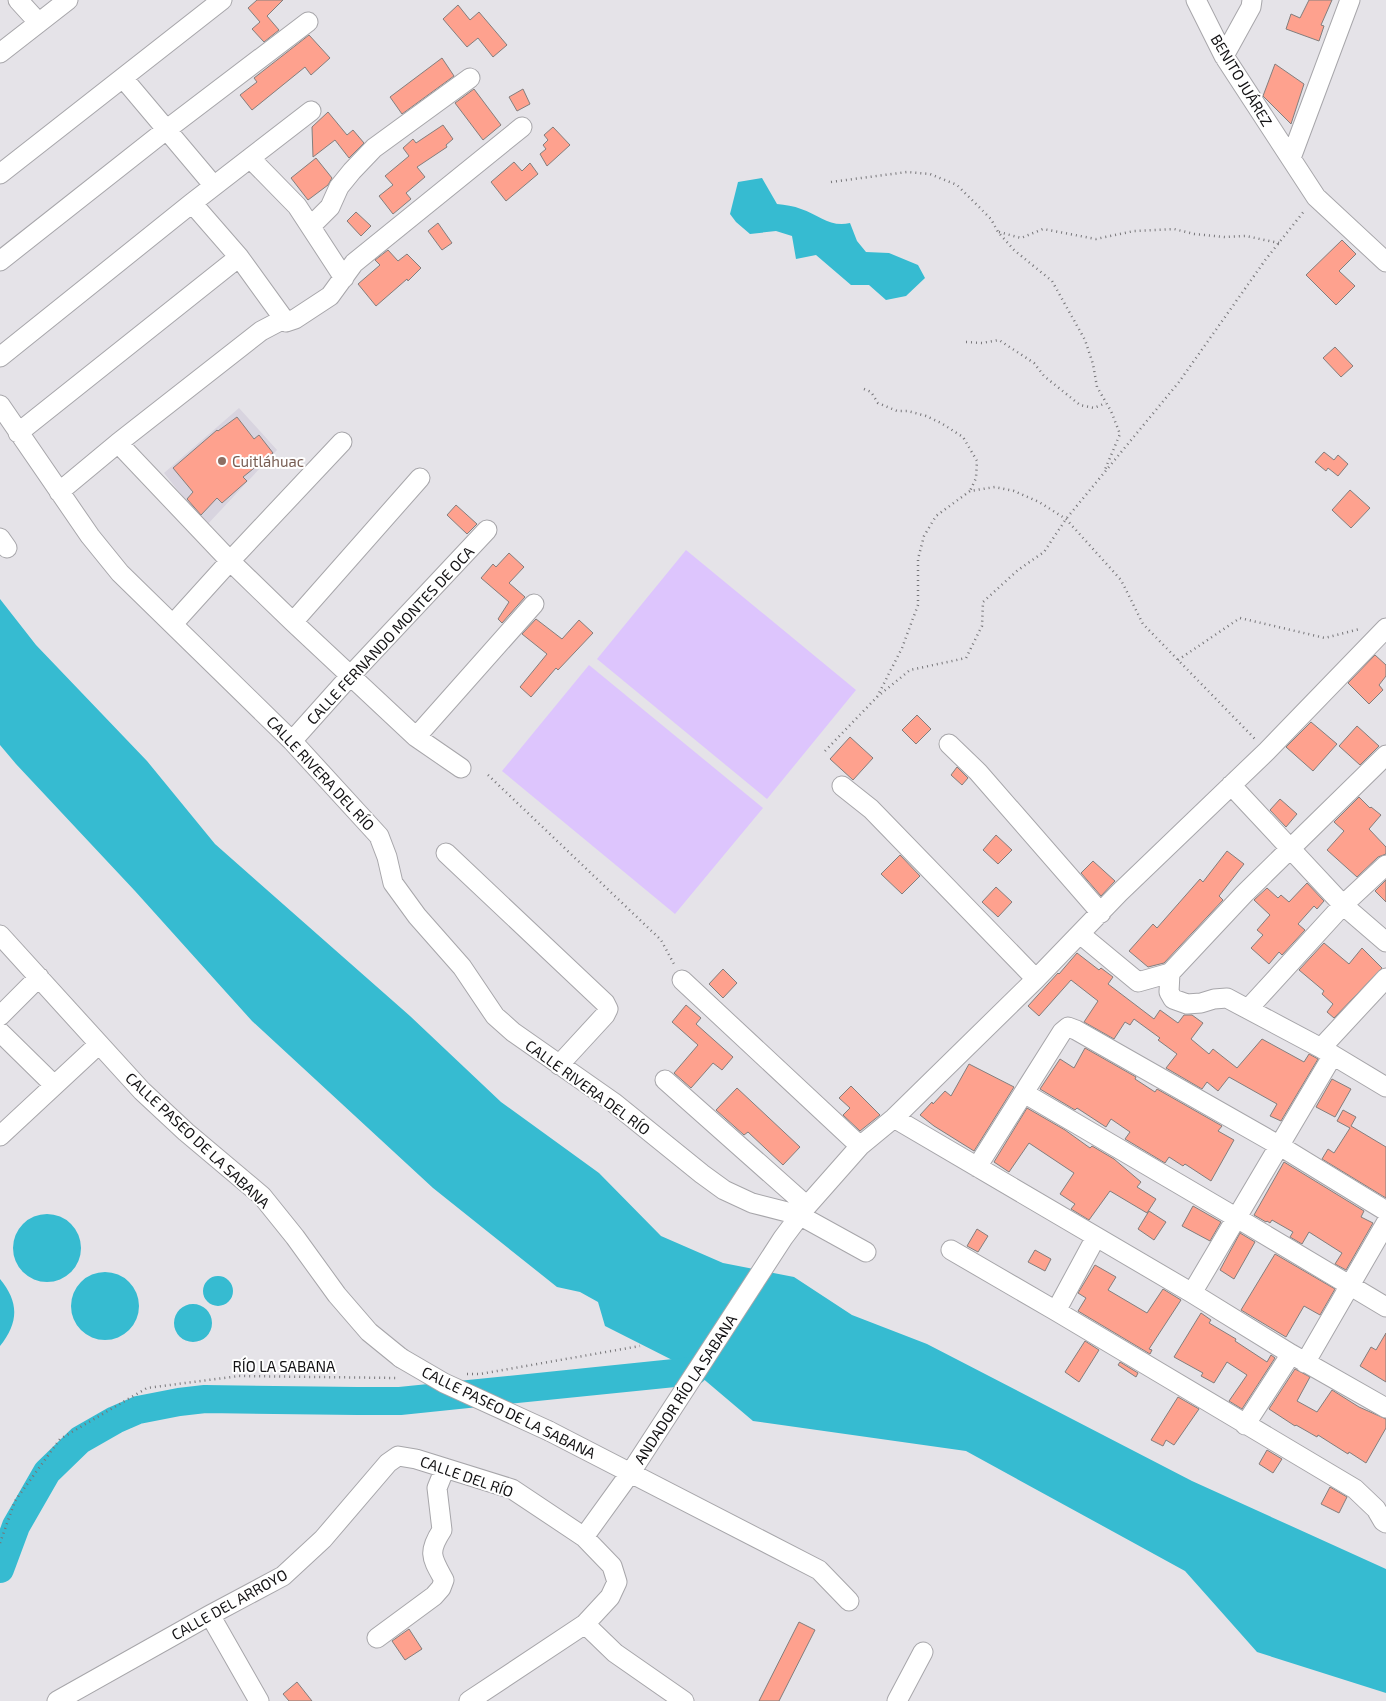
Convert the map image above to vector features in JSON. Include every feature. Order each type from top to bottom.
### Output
[{"type":"street","points":[[18,0],[38,22]]},
{"type":"street","points":[[0,53],[68,0]]},
{"type":"street","points":[[0,174],[222,0]]},
{"type":"street","name":"BENITO JUÁREZ","points":[[1196,0],[1224,56],[1316,197],[1386,262]]},
{"type":"street","points":[[1224,56],[1251,6],[1252,0]]},
{"type":"street","points":[[1292,158],[1350,0]]},
{"type":"street","points":[[0,261],[166,130],[308,22]]},
{"type":"street","points":[[123,78],[214,186]]},
{"type":"street","points":[[311,226],[330,207],[339,187],[352,170],[374,148],[470,78]]},
{"type":"street","points":[[0,357],[192,203],[311,112]]},
{"type":"street","points":[[59,492],[118,443],[261,331],[280,321],[286,322],[295,318],[330,296],[354,263],[522,127]]},
{"type":"street","points":[[250,158],[297,206],[344,278]]},
{"type":"street","points":[[192,203],[239,257],[286,322]]},
{"type":"street","points":[[18,433],[239,257]]},
{"type":"street","name":"CALLE RIVERA DEL RÍO","points":[[0,405],[90,536],[120,573],[292,740],[380,836],[394,883],[417,916],[462,967],[495,1016],[513,1032],[613,1102],[724,1190],[752,1203],[803,1210]]},
{"type":"street","points":[[173,624],[342,442]]},
{"type":"street","points":[[118,443],[230,561],[293,622],[416,736],[461,768]]},
{"type":"street","points":[[293,622],[420,478]]},
{"type":"street","name":"CALLE FERNANDO MONTES DE OCA","points":[[292,740],[488,530]]},
{"type":"street","points":[[416,736],[534,604]]},
{"type":"street","name":"ANDADOR RÍO LA SABANA","points":[[584,1537],[631,1472],[803,1210],[860,1146],[894,1118],[1036,979],[1119,893],[1267,751],[1377,628]]},
{"type":"street","points":[[948,744],[978,772],[1101,913]]},
{"type":"street","points":[[1080,934],[1138,982],[1170,972],[1244,894],[1386,755]]},
{"type":"street","points":[[1231,785],[1344,905],[1386,942]]},
{"type":"street","points":[[842,786],[871,809],[1036,979]]},
{"type":"street","points":[[446,853],[605,1003],[608,1009],[605,1015],[559,1065]]},
{"type":"street","points":[[1248,1009],[1344,905],[1386,865]]},
{"type":"street","name":"CALLE PASEO DE LA SABANA","points":[[0,935],[154,1103],[262,1196],[296,1237],[337,1295],[370,1332],[401,1358],[444,1383],[549,1431],[819,1570],[849,1601]]},
{"type":"street","points":[[1170,972],[1169,992],[1173,999],[1187,1004],[1202,1003],[1214,998],[1227,998],[1327,1051],[1386,1086]]},
{"type":"street","points":[[0,1016],[39,977]]},
{"type":"street","points":[[1192,1294],[1280,1146],[1327,1051],[1386,978]]},
{"type":"street","points":[[682,980],[860,1146]]},
{"type":"street","points":[[977,1167],[1062,1032],[1068,1027],[1280,1146],[1386,1211]]},
{"type":"street","points":[[0,1032],[54,1085]]},
{"type":"street","points":[[0,1136],[99,1044]]},
{"type":"street","points":[[665,1080],[803,1210],[866,1252]]},
{"type":"street","points":[[1024,1093],[1237,1218],[1349,1287],[1386,1307]]},
{"type":"street","points":[[894,1118],[1298,1358],[1386,1408]]},
{"type":"street","points":[[1245,1425],[1298,1358],[1349,1287],[1386,1223]]},
{"type":"street","points":[[1056,1311],[1096,1237]]},
{"type":"street","points":[[951,1250],[1355,1489],[1386,1523]]},
{"type":"street","name":"CALLE DEL RÍO","points":[[398,1456],[416,1459],[512,1489],[584,1537],[612,1566],[617,1582],[610,1598],[585,1624],[469,1701]]},
{"type":"street","name":"CALLE DEL ARROYO","points":[[57,1701],[283,1576],[323,1539],[388,1462],[398,1456]]},
{"type":"street","points":[[377,1638],[434,1596],[441,1588],[444,1580],[435,1563],[432,1549],[442,1530],[437,1488],[445,1468]]},
{"type":"street","points":[[210,1615],[259,1701]]},
{"type":"street","points":[[585,1624],[615,1653],[684,1701]]},
{"type":"street","points":[[897,1701],[923,1652]]},
{"type":"path","points":[[832,182],[907,172],[930,174],[957,185],[991,219],[998,232],[1014,250],[1052,281],[1085,340],[1093,364],[1097,387],[1120,434],[1102,475]]},
{"type":"path","points":[[825,751],[876,697],[910,670],[966,658],[982,626],[983,602],[1018,570],[1044,552],[1066,519],[1179,382],[1266,258],[1316,197]]},
{"type":"path","points":[[998,232],[1021,238],[1043,229],[1096,239],[1134,230],[1174,229],[1194,234],[1225,237],[1246,236],[1279,243]]},
{"type":"path","points":[[966,342],[982,343],[999,340],[1034,363],[1044,376],[1080,405],[1094,408],[1106,404]]},
{"type":"path","points":[[864,389],[871,392],[878,403],[897,411],[908,411],[941,422],[963,437],[977,461],[976,478],[970,490],[936,516],[924,536],[918,559],[918,605],[902,648],[876,697]]},
{"type":"path","points":[[970,490],[994,487],[1014,491],[1039,502],[1066,519],[1121,580],[1143,624],[1267,751]]},
{"type":"path","points":[[1178,660],[1240,618],[1325,638],[1377,628]]},
{"type":"path","points":[[488,775],[661,940],[682,980]]},
{"type":"path","points":[[462,1375],[480,1374],[640,1346]]},
{"type":"path","name":"RÍO LA SABANA","points":[[0,1543],[15,1501],[60,1439],[147,1388],[240,1376],[407,1377]]},
{"type":"shaded area","name":"Cuitláhuac","points":[[239,408],[277,450],[206,526],[181,504],[184,498],[164,473]]},
{"type":"shaded area","points":[[686,550],[856,690],[767,799],[597,659]]},
{"type":"shaded area","points":[[589,665],[763,808],[675,914],[502,771]]},
{"type":"water","points":[[762,178],[777,204],[798,208],[837,224],[850,223],[857,241],[866,252],[889,253],[918,265],[925,278],[906,296],[886,300],[869,285],[851,285],[816,255],[796,259],[792,236],[776,231],[750,234],[730,214],[738,182]]},
{"type":"water","points":[[0,599],[36,645],[147,761],[215,844],[410,1016],[501,1102],[599,1173],[661,1236],[723,1263],[794,1277],[852,1315],[927,1344],[1192,1481],[1386,1569],[1386,1693],[1257,1652],[1185,1571],[966,1451],[753,1421],[694,1371],[605,1326],[598,1302],[580,1292],[557,1287],[433,1188],[252,1021],[0,745]]},
{"type":"water","points":[[47,1214],[60,1216],[71,1224],[79,1235],[81,1248],[79,1261],[71,1272],[60,1280],[47,1282],[34,1280],[23,1272],[15,1261],[13,1248],[15,1235],[23,1224],[34,1216]]},
{"type":"water","points":[[112,1272],[124,1278],[133,1287],[139,1299],[137,1319],[129,1330],[112,1340],[98,1340],[81,1330],[73,1319],[71,1299],[81,1282],[92,1274]]},
{"type":"water","points":[[218,1276],[229,1280],[233,1291],[229,1302],[218,1306],[207,1302],[203,1291],[207,1280]]},
{"type":"water","points":[[0,1279],[11,1296],[14,1312],[11,1329],[0,1346]]},
{"type":"water","points":[[193,1304],[206,1310],[212,1323],[206,1336],[193,1342],[180,1336],[174,1323],[180,1310]]},
{"type":"building","points":[[257,0],[283,0],[267,16],[279,30],[264,42],[252,29],[260,22],[248,8]]},
{"type":"building","points":[[1309,0],[1332,0],[1321,25],[1324,26],[1319,41],[1286,29],[1291,14],[1300,18]]},
{"type":"building","points":[[458,5],[470,20],[479,12],[507,45],[493,57],[478,38],[467,47],[443,19]]},
{"type":"building","points":[[309,35],[330,58],[311,75],[305,67],[252,110],[240,95],[257,82],[254,78]]},
{"type":"building","points":[[442,58],[454,76],[402,114],[390,97]]},
{"type":"building","points":[[1275,64],[1304,84],[1291,124],[1263,96]]},
{"type":"building","points":[[474,89],[501,125],[483,140],[455,103]]},
{"type":"building","points":[[523,89],[530,104],[517,111],[509,97]]},
{"type":"building","points":[[328,112],[347,135],[353,130],[364,143],[349,158],[335,140],[313,157],[312,127]]},
{"type":"building","points":[[443,125],[453,139],[446,145],[447,147],[417,167],[425,177],[406,193],[411,199],[393,214],[379,196],[393,185],[385,176],[409,156],[403,148],[413,139],[416,143]]},
{"type":"building","points":[[553,127],[570,145],[547,166],[540,154],[546,149],[543,145],[548,140],[544,135]]},
{"type":"building","points":[[316,158],[332,178],[328,185],[308,200],[291,178]]},
{"type":"building","points":[[514,162],[522,171],[530,163],[538,174],[506,201],[491,182]]},
{"type":"building","points":[[356,212],[371,226],[361,236],[347,221]]},
{"type":"building","points":[[438,223],[452,243],[442,250],[428,231]]},
{"type":"building","points":[[1342,240],[1356,254],[1339,271],[1355,286],[1336,305],[1306,275]]},
{"type":"building","points":[[388,250],[398,261],[407,254],[421,268],[408,281],[407,279],[376,306],[358,284],[380,265],[375,260]]},
{"type":"building","points":[[1335,347],[1353,366],[1341,377],[1323,358]]},
{"type":"building","name":"Cuitláhuac","points":[[237,417],[254,439],[259,435],[273,453],[243,477],[247,481],[222,503],[217,498],[201,515],[187,499],[193,492],[173,468],[217,430]]},
{"type":"building","points":[[1324,452],[1334,460],[1338,455],[1348,464],[1338,476],[1328,468],[1326,471],[1315,462]]},
{"type":"building","points":[[1350,490],[1370,508],[1351,528],[1332,510]]},
{"type":"building","points":[[456,505],[477,524],[467,534],[447,515]]},
{"type":"building","points":[[509,553],[524,567],[509,583],[525,597],[502,623],[498,619],[509,602],[481,578],[493,564],[496,567]]},
{"type":"building","points":[[536,619],[562,639],[579,620],[593,633],[558,670],[556,668],[531,697],[520,687],[547,654],[522,634]]},
{"type":"building","points":[[1375,655],[1386,665],[1386,676],[1379,685],[1383,690],[1369,704],[1348,683]]},
{"type":"building","points":[[917,715],[931,729],[916,744],[902,730]]},
{"type":"building","points":[[1311,722],[1337,744],[1313,771],[1286,747]]},
{"type":"building","points":[[1357,726],[1379,746],[1360,765],[1339,746]]},
{"type":"building","points":[[850,737],[873,758],[853,780],[830,759]]},
{"type":"building","points":[[957,767],[968,778],[962,785],[951,775]]},
{"type":"building","points":[[1359,797],[1370,808],[1381,815],[1369,829],[1386,847],[1386,854],[1378,857],[1357,877],[1327,850],[1344,831],[1334,822]]},
{"type":"building","points":[[1280,799],[1297,814],[1286,827],[1270,810]]},
{"type":"building","points":[[996,835],[1012,850],[998,864],[983,850]]},
{"type":"building","points":[[1227,851],[1244,864],[1219,896],[1223,900],[1164,963],[1148,967],[1129,951],[1153,924],[1157,928],[1200,879],[1203,882]]},
{"type":"building","points":[[900,855],[920,876],[902,894],[881,874]]},
{"type":"building","points":[[1093,861],[1115,881],[1101,896],[1081,873]]},
{"type":"building","points":[[1386,880],[1386,902],[1375,891]]},
{"type":"building","points":[[1307,883],[1324,901],[1317,909],[1314,906],[1298,924],[1305,930],[1282,955],[1279,952],[1269,964],[1251,948],[1263,935],[1257,930],[1270,915],[1254,900],[1267,888],[1278,898],[1281,895],[1289,902]]},
{"type":"building","points":[[996,887],[1012,902],[998,917],[982,902]]},
{"type":"building","points":[[1324,943],[1349,964],[1362,948],[1382,968],[1334,1018],[1327,1012],[1333,1004],[1322,994],[1324,991],[1299,970]]},
{"type":"building","points":[[1077,953],[1099,970],[1101,968],[1113,977],[1108,984],[1154,1019],[1160,1010],[1178,1023],[1184,1015],[1192,1015],[1203,1023],[1191,1039],[1209,1054],[1213,1049],[1237,1068],[1262,1039],[1304,1062],[1309,1054],[1318,1059],[1281,1121],[1270,1116],[1277,1104],[1229,1077],[1218,1091],[1207,1082],[1202,1089],[1166,1068],[1177,1054],[1158,1040],[1160,1038],[1134,1019],[1130,1025],[1125,1022],[1114,1039],[1084,1022],[1098,1001],[1071,980],[1039,1016],[1028,1006]]},
{"type":"building","points":[[723,969],[737,983],[723,998],[709,984]]},
{"type":"building","points":[[686,1005],[701,1018],[696,1024],[733,1057],[722,1070],[713,1063],[691,1088],[674,1073],[698,1045],[672,1022]]},
{"type":"building","points":[[1085,1048],[1136,1077],[1135,1079],[1155,1092],[1157,1089],[1222,1126],[1218,1131],[1234,1140],[1211,1181],[1185,1164],[1183,1166],[1169,1157],[1165,1163],[1125,1139],[1130,1132],[1111,1119],[1106,1127],[1077,1108],[1075,1110],[1040,1089],[1060,1059],[1074,1068]]},
{"type":"building","points":[[969,1064],[1014,1087],[974,1151],[920,1115],[945,1091],[951,1096]]},
{"type":"building","points":[[1332,1079],[1351,1089],[1335,1117],[1316,1107]]},
{"type":"building","points":[[851,1086],[880,1115],[860,1131],[843,1115],[850,1108],[839,1098]]},
{"type":"building","points":[[737,1088],[800,1147],[783,1165],[748,1132],[744,1135],[716,1110]]},
{"type":"building","points":[[1027,1108],[1065,1130],[1090,1148],[1092,1146],[1114,1159],[1141,1182],[1137,1187],[1156,1199],[1147,1213],[1110,1191],[1089,1220],[1071,1209],[1075,1204],[1060,1194],[1074,1173],[1029,1143],[1009,1172],[994,1162]]},
{"type":"building","points":[[1343,1110],[1356,1117],[1351,1126],[1386,1147],[1386,1198],[1322,1159],[1328,1149],[1334,1153],[1350,1128],[1337,1121]]},
{"type":"building","points":[[1284,1162],[1364,1211],[1361,1217],[1373,1223],[1346,1270],[1335,1264],[1342,1253],[1309,1232],[1302,1244],[1290,1237],[1293,1232],[1272,1220],[1270,1223],[1266,1222],[1254,1215]]},
{"type":"building","points":[[1193,1206],[1221,1222],[1210,1241],[1182,1226]]},
{"type":"building","points":[[1149,1211],[1166,1222],[1154,1240],[1138,1229]]},
{"type":"building","points":[[977,1229],[988,1236],[978,1252],[967,1246]]},
{"type":"building","points":[[1240,1233],[1255,1242],[1234,1279],[1220,1270]]},
{"type":"building","points":[[1035,1250],[1051,1259],[1045,1271],[1028,1262]]},
{"type":"building","points":[[1275,1254],[1335,1289],[1320,1315],[1304,1306],[1286,1337],[1241,1310]]},
{"type":"building","points":[[1095,1265],[1116,1277],[1108,1290],[1147,1313],[1163,1289],[1181,1300],[1149,1349],[1152,1350],[1150,1354],[1078,1311],[1086,1298],[1078,1293]]},
{"type":"building","points":[[1201,1313],[1211,1320],[1209,1323],[1236,1339],[1235,1341],[1267,1362],[1271,1355],[1275,1358],[1242,1409],[1229,1401],[1247,1375],[1227,1362],[1214,1383],[1201,1376],[1203,1373],[1174,1357]]},
{"type":"building","points":[[1386,1333],[1386,1382],[1360,1366],[1371,1347],[1376,1350]]},
{"type":"building","points":[[1085,1341],[1099,1350],[1079,1382],[1065,1372]]},
{"type":"building","points":[[1120,1362],[1138,1373],[1136,1377],[1118,1365]]},
{"type":"building","points":[[1295,1369],[1310,1377],[1297,1401],[1317,1412],[1332,1390],[1359,1407],[1386,1419],[1386,1428],[1366,1463],[1318,1435],[1317,1437],[1295,1426],[1269,1409]]},
{"type":"building","points":[[1178,1397],[1199,1409],[1174,1445],[1166,1440],[1163,1446],[1151,1440]]},
{"type":"building","points":[[1267,1450],[1282,1459],[1273,1473],[1259,1464]]},
{"type":"building","points":[[1330,1487],[1347,1497],[1339,1513],[1321,1504]]},
{"type":"building","points":[[799,1622],[815,1630],[779,1701],[759,1701]]},
{"type":"building","points":[[409,1629],[422,1649],[405,1660],[392,1641]]},
{"type":"building","points":[[297,1682],[312,1701],[289,1701],[283,1694]]},
{"type":"waterway","points":[[0,1569],[16,1526],[47,1472],[80,1440],[115,1420],[138,1410],[205,1399],[400,1401],[694,1371]]},
{"type":"place","name":"Cuitláhuac","points":[[222,461]]}]
